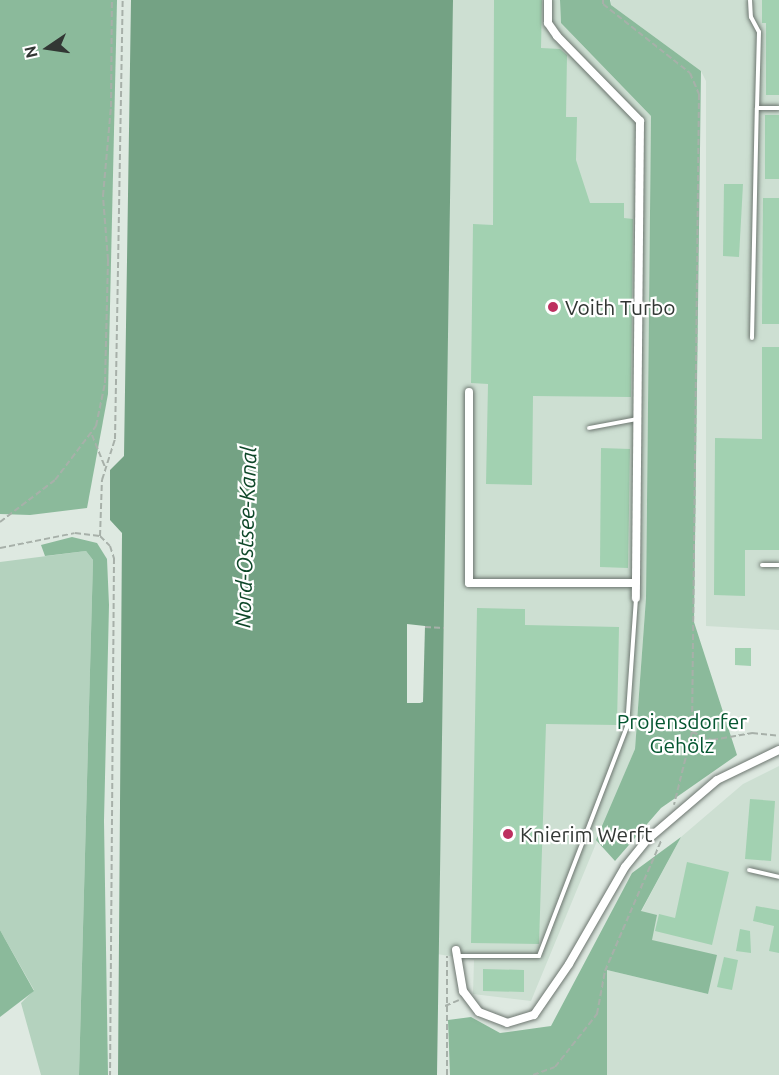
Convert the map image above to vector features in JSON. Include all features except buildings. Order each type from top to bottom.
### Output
[{"type":"street","points":[[548,0],[548,23],[557,36],[640,122],[636,598]]},
{"type":"street","points":[[469,392],[469,583],[636,583]]},
{"type":"street","points":[[456,950],[467,998],[479,1012],[500,1022],[520,1021],[540,1009],[625,867],[671,816],[717,780],[779,750]]},
{"type":"lane","points":[[750,0],[751,17],[759,32],[752,338]]},
{"type":"lane","points":[[758,108],[779,108]]},
{"type":"lane","points":[[589,428],[638,419]]},
{"type":"lane","points":[[762,565],[779,565]]},
{"type":"lane","points":[[456,950],[539,956],[627,727],[636,598]]},
{"type":"lane","points":[[748,870],[779,877]]},
{"type":"path","points":[[0,522],[55,480],[92,434],[105,383],[108,260],[104,186],[111,107],[112,0]]},
{"type":"path","points":[[100,536],[105,468],[115,439],[123,0]]},
{"type":"path","points":[[603,0],[603,4],[690,73],[699,94],[692,732],[671,816]]},
{"type":"path","points":[[92,434],[105,468]]},
{"type":"path","points":[[0,548],[75,533],[100,536],[110,546],[114,558],[110,1075]]},
{"type":"path","points":[[425,627],[444,628]]},
{"type":"path","points":[[692,732],[712,740],[752,732],[779,736]]},
{"type":"path","points":[[533,1075],[555,1067],[597,1014],[605,971],[662,837]]},
{"type":"path","points":[[447,1075],[445,1006],[447,950],[456,950]]},
{"type":"path","points":[[445,1006],[467,998]]},
{"type":"shaded area","points":[[453,0],[560,0],[561,23],[651,116],[646,598],[635,749],[531,1001],[473,994],[474,960],[437,954]]},
{"type":"shaded area","points":[[611,0],[779,0],[779,630],[706,626],[706,81],[701,71],[611,5]]},
{"type":"shaded area","points":[[86,551],[93,560],[79,1075],[41,1075],[21,1003],[34,990],[0,930],[0,562]]},
{"type":"shaded area","points":[[779,766],[779,1075],[607,1075],[607,970],[708,994],[651,940],[641,912],[681,837],[743,784]]},
{"type":"green space","points":[[0,0],[117,0],[108,394],[87,508],[30,515],[0,514]]},
{"type":"green space","name":"Projensdorfer Gehölz","points":[[560,0],[610,0],[611,5],[701,71],[694,622],[737,755],[661,808],[615,861],[596,840],[635,749],[646,598],[651,116],[561,23]]},
{"type":"green space","points":[[72,537],[97,543],[107,559],[109,605],[104,821],[108,1075],[79,1075],[93,560],[86,551],[45,556],[41,545]]},
{"type":"green space","points":[[681,837],[641,911],[657,915],[652,940],[717,955],[708,994],[607,970],[607,1075],[450,1075],[448,1020],[471,1017],[500,1033],[551,1026],[632,873]]},
{"type":"green space","points":[[0,930],[34,991],[0,1017]]},
{"type":"water","name":"Nord-Ostsee-Kanal","points":[[131,0],[453,0],[437,1075],[118,1075],[122,533],[110,520],[110,470],[124,456]]},
{"type":"pier","points":[[407,624],[425,626],[423,702],[420,703],[407,703]]},
{"type":"place","name":"Voith Turbo","points":[[553,307]]},
{"type":"place","name":"Knierim Werft","points":[[508,834]]}]
